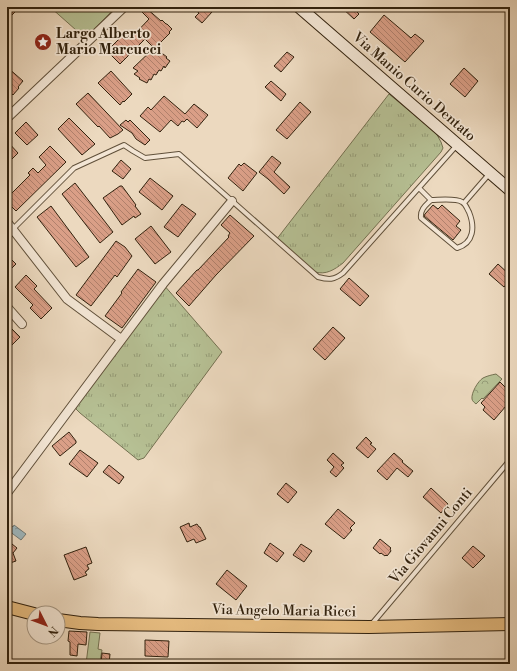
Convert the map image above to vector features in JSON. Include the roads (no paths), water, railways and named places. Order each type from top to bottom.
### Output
[{"type":"main road","name":"Via Manio Curio Dentato","points":[[299,7],[510,190]]},
{"type":"main road","points":[[7,607],[26,612]]},
{"type":"main road","name":"Via Angelo Maria Ricci","points":[[66,621],[98,624],[369,627],[510,624]]},
{"type":"street","points":[[7,118],[124,7]]},
{"type":"street","points":[[7,493],[163,284],[232,201]]},
{"type":"street","points":[[7,222],[10,232],[67,298],[121,339]]},
{"type":"street","points":[[7,307],[22,324]]},
{"type":"lane","points":[[10,232],[74,168],[124,144],[132,151],[145,158],[179,154],[318,277],[326,279],[335,278],[343,274],[457,145]]},
{"type":"lane","points":[[464,203],[490,173]]},
{"type":"lane","points":[[419,188],[431,200]]},
{"type":"lane","points":[[446,199],[462,201],[466,205],[473,229],[472,236],[462,246],[456,248],[421,218],[423,208],[431,200],[446,199]]},
{"type":"lane","name":"Via Giovanni Conti","points":[[369,627],[510,460]]},
{"type":"water","points":[[11,525],[13,527],[14,525],[26,534],[21,540],[9,531],[10,530],[8,529]]},
{"type":"place","name":"Largo Alberto Mario Marcucci","points":[[43,42]]}]
